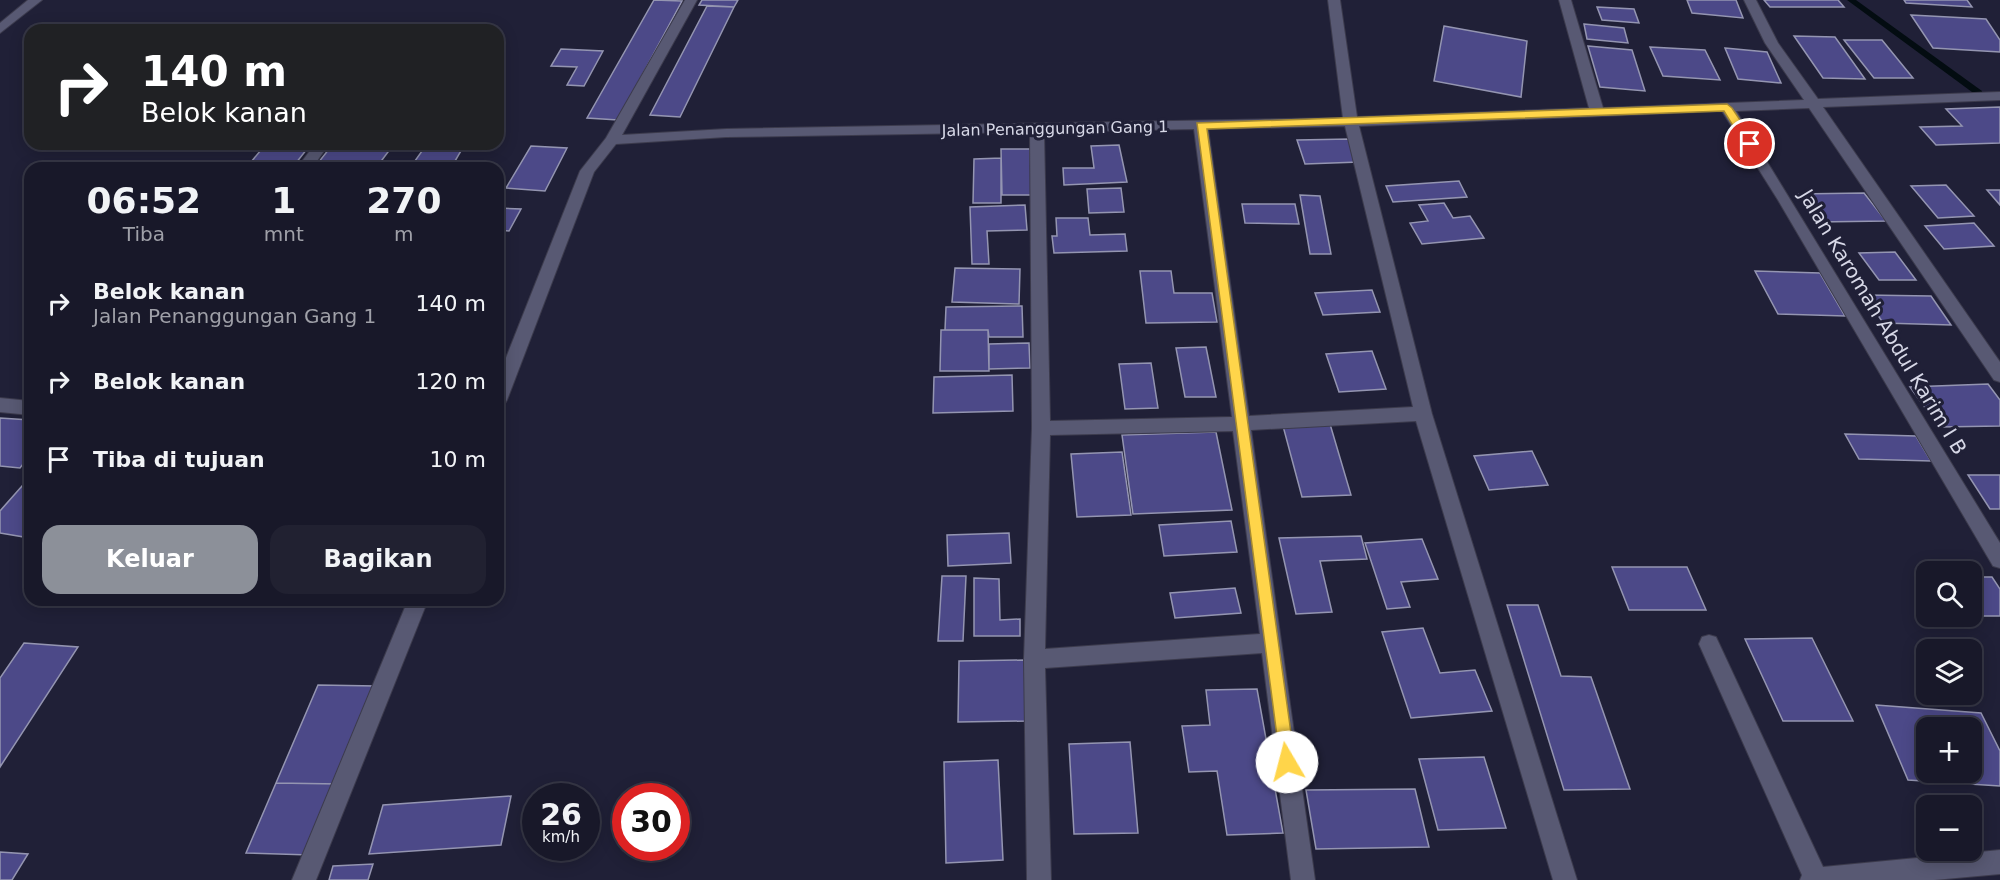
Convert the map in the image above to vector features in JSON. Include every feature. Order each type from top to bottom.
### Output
[{"type":"street","points":[[0,29],[36,0]]},
{"type":"street","points":[[504,385],[587,171],[612,140],[691,0]]},
{"type":"street","points":[[1334,0],[1352,122],[1423,414],[1565,880]]},
{"type":"street","points":[[1565,0],[1597,111]]},
{"type":"street","points":[[1750,0],[1772,43],[2000,375]]},
{"type":"street","name":"Jalan Penanggungan Gang 1","points":[[612,140],[726,133],[1352,122],[2000,96]]},
{"type":"street","name":"Jalan Karomah Abdul Karim I B","points":[[1727,108],[1785,200],[2000,560]]},
{"type":"street","points":[[1201,126],[1303,880]]},
{"type":"street","points":[[1037,129],[1041,428],[1034,658],[1039,880]]},
{"type":"street","points":[[0,405],[24,407]]},
{"type":"street","points":[[1041,428],[1242,424],[1314,418],[1423,414]]},
{"type":"street","points":[[304,880],[416,606]]},
{"type":"street","points":[[1034,658],[1270,643]]},
{"type":"street","points":[[1709,644],[1817,879]]},
{"type":"street","points":[[1812,880],[2000,862]]},
{"type":"building","points":[[654,0],[682,1],[618,120],[587,118]]},
{"type":"building","points":[[702,0],[738,0],[734,7],[699,5]]},
{"type":"building","points":[[1687,0],[1736,0],[1743,18],[1692,13]]},
{"type":"building","points":[[1764,0],[1838,0],[1844,7],[1770,7]]},
{"type":"building","points":[[1904,0],[1967,0],[1972,7],[1906,3]]},
{"type":"building","points":[[707,6],[734,7],[680,117],[650,115]]},
{"type":"building","points":[[1597,7],[1634,9],[1639,23],[1602,20]]},
{"type":"building","points":[[1911,15],[1986,19],[2000,40],[2000,52],[1933,48]]},
{"type":"building","points":[[1584,24],[1624,28],[1628,43],[1587,39]]},
{"type":"building","points":[[1444,26],[1527,41],[1521,97],[1434,81]]},
{"type":"building","points":[[1794,36],[1835,37],[1865,79],[1823,78]]},
{"type":"building","points":[[1844,40],[1882,40],[1913,78],[1874,78]]},
{"type":"building","points":[[1588,46],[1632,50],[1645,91],[1600,87]]},
{"type":"building","points":[[1650,47],[1705,50],[1720,80],[1663,76]]},
{"type":"building","points":[[1725,48],[1767,52],[1781,83],[1738,79]]},
{"type":"building","points":[[561,49],[603,51],[584,86],[567,85],[577,67],[551,66]]},
{"type":"building","points":[[2000,107],[2000,143],[1936,145],[1920,127],[1962,126],[1946,109]]},
{"type":"building","points":[[1350,139],[1359,162],[1305,164],[1297,140]]},
{"type":"building","points":[[1119,145],[1127,182],[1064,185],[1063,168],[1094,168],[1091,146]]},
{"type":"building","points":[[531,146],[567,148],[545,191],[506,188]]},
{"type":"building","points":[[1001,149],[1030,149],[1032,195],[1002,195]]},
{"type":"building","points":[[261,150],[306,150],[297,162],[251,162]]},
{"type":"building","points":[[328,150],[390,150],[380,162],[319,162]]},
{"type":"building","points":[[423,150],[462,150],[454,162],[414,162]]},
{"type":"building","points":[[1001,158],[1001,203],[973,203],[974,159]]},
{"type":"building","points":[[1459,181],[1467,197],[1393,202],[1386,186]]},
{"type":"building","points":[[1946,185],[1974,216],[1938,218],[1911,186]]},
{"type":"building","points":[[1121,188],[1124,212],[1089,213],[1087,189]]},
{"type":"building","points":[[1987,190],[2000,190],[2000,205]]},
{"type":"building","points":[[1864,193],[1886,221],[1817,222],[1797,194]]},
{"type":"building","points":[[1300,195],[1320,196],[1331,254],[1310,254]]},
{"type":"building","points":[[1444,203],[1453,218],[1470,216],[1484,238],[1422,244],[1410,223],[1428,221],[1419,205]]},
{"type":"building","points":[[1242,204],[1295,204],[1299,224],[1245,223]]},
{"type":"building","points":[[1025,205],[1027,230],[987,231],[989,264],[972,264],[970,207]]},
{"type":"building","points":[[504,208],[521,209],[509,231],[504,231]]},
{"type":"building","points":[[1056,218],[1088,218],[1090,235],[1125,234],[1127,251],[1054,253],[1052,236],[1057,236]]},
{"type":"building","points":[[1974,223],[1994,246],[1944,249],[1925,226]]},
{"type":"building","points":[[1895,252],[1916,280],[1879,280],[1859,253]]},
{"type":"building","points":[[955,268],[1020,269],[1019,304],[952,302]]},
{"type":"building","points":[[1140,271],[1171,271],[1174,293],[1212,293],[1217,322],[1146,323]]},
{"type":"building","points":[[1755,271],[1820,273],[1845,316],[1778,314]]},
{"type":"building","points":[[1372,290],[1380,312],[1323,315],[1315,293]]},
{"type":"building","points":[[1865,295],[1931,296],[1951,325],[1883,323]]},
{"type":"building","points":[[1022,306],[1023,337],[989,337],[988,330],[945,330],[946,307]]},
{"type":"building","points":[[941,330],[988,330],[989,371],[940,371]]},
{"type":"building","points":[[1029,343],[1030,368],[989,369],[989,344]]},
{"type":"building","points":[[1206,347],[1216,397],[1185,397],[1176,348]]},
{"type":"building","points":[[1372,351],[1386,389],[1339,392],[1326,354]]},
{"type":"building","points":[[1151,363],[1158,408],[1125,409],[1119,364]]},
{"type":"building","points":[[1012,375],[1013,411],[933,413],[934,377]]},
{"type":"building","points":[[1988,384],[2000,400],[2000,426],[1939,427],[1910,387]]},
{"type":"building","points":[[0,418],[24,420],[24,463],[20,468],[0,466]]},
{"type":"building","points":[[1330,424],[1351,495],[1302,497],[1283,426]]},
{"type":"building","points":[[1216,432],[1232,510],[1133,514],[1122,435]]},
{"type":"building","points":[[1845,434],[1916,436],[1931,461],[1859,459]]},
{"type":"building","points":[[1532,451],[1548,485],[1489,490],[1474,456]]},
{"type":"building","points":[[1122,452],[1131,515],[1077,517],[1071,454]]},
{"type":"building","points":[[1968,475],[2000,475],[2000,509],[1990,509]]},
{"type":"building","points":[[24,484],[24,537],[0,533],[0,511]]},
{"type":"building","points":[[1231,521],[1237,552],[1164,556],[1159,525]]},
{"type":"building","points":[[1009,533],[1011,563],[948,566],[947,535]]},
{"type":"building","points":[[1361,536],[1367,559],[1320,561],[1332,612],[1296,614],[1279,538]]},
{"type":"building","points":[[1422,539],[1438,579],[1401,582],[1410,607],[1387,609],[1365,543]]},
{"type":"building","points":[[1612,567],[1687,567],[1706,610],[1629,610]]},
{"type":"building","points":[[942,576],[966,576],[963,641],[938,641]]},
{"type":"building","points":[[1982,577],[1992,577],[2000,589],[2000,616],[1982,616]]},
{"type":"building","points":[[974,578],[999,579],[1000,620],[1020,619],[1020,636],[974,636]]},
{"type":"building","points":[[1235,588],[1241,613],[1175,618],[1170,593]]},
{"type":"building","points":[[1507,605],[1538,605],[1561,676],[1591,677],[1630,789],[1564,790]]},
{"type":"building","points":[[1423,628],[1440,673],[1475,670],[1492,711],[1411,718],[1382,632]]},
{"type":"building","points":[[1812,638],[1853,721],[1783,721],[1745,639]]},
{"type":"building","points":[[24,643],[78,647],[0,767],[0,678]]},
{"type":"building","points":[[1025,660],[1026,721],[958,722],[959,661]]},
{"type":"building","points":[[318,685],[376,686],[338,784],[276,783]]},
{"type":"building","points":[[1257,689],[1283,833],[1227,835],[1217,771],[1189,772],[1182,726],[1210,725],[1206,690]]},
{"type":"building","points":[[1876,705],[1981,713],[2000,751],[2000,786],[1954,783],[1982,783],[1982,717],[1916,717],[1916,781],[1908,780]]},
{"type":"building","points":[[1130,742],[1138,833],[1074,834],[1069,744]]},
{"type":"building","points":[[1484,757],[1506,828],[1438,830],[1419,759]]},
{"type":"building","points":[[998,760],[1003,860],[946,863],[944,762]]},
{"type":"building","points":[[276,783],[338,784],[310,855],[246,853]]},
{"type":"building","points":[[1415,789],[1429,847],[1316,849],[1306,790]]},
{"type":"building","points":[[511,796],[501,845],[369,854],[383,805]]},
{"type":"building","points":[[0,852],[28,854],[12,880],[0,880]]},
{"type":"building","points":[[373,864],[368,880],[329,880],[333,866]]},
{"type":"waterway","points":[[1851,0],[1979,93]]},
{"type":"route","points":[[1287,762],[1201,126],[1727,108],[1750,144]]}]
